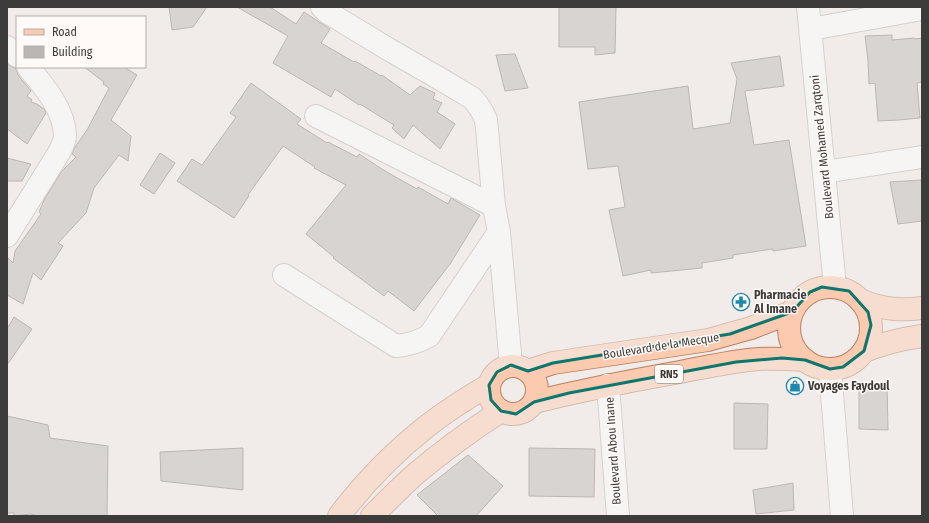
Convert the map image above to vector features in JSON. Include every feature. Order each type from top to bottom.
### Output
[{"type":"main road","name":"RN5","points":[[792,312],[800,301],[810,292],[822,287],[836,287]]},
{"type":"main road","points":[[836,287],[849,291],[860,300],[871,305],[887,309],[898,310],[922,308]]},
{"type":"main road","points":[[830,369],[843,367],[855,360],[864,351],[870,338],[871,325],[868,312],[860,300]]},
{"type":"main road","points":[[792,312],[789,325],[791,338],[796,350],[805,360]]},
{"type":"main road","name":"Boulevard de la Mecque","points":[[520,368],[708,340],[751,328],[792,312]]},
{"type":"main road","points":[[864,351],[880,344],[898,339],[922,336]]},
{"type":"main road","name":"RN5","points":[[501,411],[516,414],[529,408],[534,402],[569,393],[758,359],[782,358],[805,360],[817,366],[830,369]]},
{"type":"main road","name":"RN5","points":[[338,516],[370,478],[397,451],[426,426],[457,404],[489,385],[497,372],[504,367],[520,368]]},
{"type":"main road","points":[[520,368],[533,376],[536,382],[537,389],[534,402]]},
{"type":"main road","points":[[372,516],[412,477],[470,431],[501,411],[491,400],[489,385]]},
{"type":"street","points":[[322,7],[327,12],[388,50],[472,98],[483,112],[486,120],[494,206],[520,368]]},
{"type":"street","name":"Boulevard Mohamed Zarqtoni","points":[[808,7],[836,287]]},
{"type":"street","points":[[811,29],[922,9]]},
{"type":"street","points":[[7,47],[16,55]]},
{"type":"street","points":[[7,236],[60,151],[65,137],[59,112],[47,90],[29,68]]},
{"type":"street","points":[[316,116],[494,206]]},
{"type":"street","points":[[824,172],[922,157]]},
{"type":"street","points":[[284,275],[396,346],[407,345],[418,342],[429,336],[499,232]]},
{"type":"street","points":[[830,369],[842,516]]},
{"type":"street","name":"Boulevard Abou Inane","points":[[608,385],[618,516]]},
{"type":"highlighted area","points":[[822,287],[849,291],[868,312],[871,325],[864,351],[843,367],[830,369],[805,360],[782,358],[736,362],[569,393],[534,402],[516,414],[501,411],[491,400],[489,385],[497,372],[511,365],[528,371],[553,363],[730,334],[792,312],[810,292]]},
{"type":"building","points":[[169,7],[207,7],[193,27],[172,30]]},
{"type":"building","points":[[237,7],[270,7],[296,24],[304,12],[330,29],[321,43],[354,62],[355,61],[381,76],[382,75],[410,95],[420,86],[435,93],[433,99],[442,103],[437,112],[455,124],[440,149],[413,125],[404,139],[392,128],[394,125],[335,89],[331,97],[273,63],[288,36]]},
{"type":"building","points":[[559,7],[616,7],[615,53],[595,55],[595,47],[559,47]]},
{"type":"building","points":[[892,35],[892,40],[922,38],[922,82],[917,83],[920,118],[878,121],[875,83],[869,84],[865,36]]},
{"type":"building","points":[[515,54],[528,88],[505,91],[496,55]]},
{"type":"building","points":[[780,56],[784,86],[745,91],[754,145],[789,140],[806,246],[733,255],[733,258],[702,263],[702,268],[651,273],[651,270],[623,276],[609,210],[625,207],[618,166],[588,169],[579,102],[688,86],[693,129],[730,123],[737,79],[731,63]]},
{"type":"building","points":[[7,64],[16,69],[18,75],[31,91],[27,96],[32,100],[31,102],[37,104],[45,110],[46,113],[27,144],[7,129]]},
{"type":"building","points":[[85,68],[126,68],[137,75],[111,120],[131,136],[128,161],[119,155],[94,188],[86,213],[58,243],[63,246],[41,280],[33,273],[23,304],[7,295],[7,257],[13,263],[15,251],[41,214],[39,212],[45,198],[62,171],[76,157],[72,154],[75,147],[87,130],[109,88],[103,84],[104,82]]},
{"type":"building","points":[[251,83],[301,119],[297,124],[327,143],[328,142],[357,157],[359,154],[417,189],[418,187],[448,204],[451,198],[480,215],[450,264],[414,311],[388,291],[384,296],[333,258],[334,257],[306,234],[346,185],[314,168],[315,167],[283,146],[248,195],[249,196],[234,218],[177,181],[192,159],[202,165],[236,117],[230,113]]},
{"type":"building","points":[[160,153],[175,163],[154,194],[140,185]]},
{"type":"building","points":[[7,158],[31,164],[22,181],[7,181]]},
{"type":"building","points":[[922,180],[922,221],[898,224],[890,182]]},
{"type":"building","points":[[14,317],[32,329],[7,365],[7,329]]},
{"type":"building","points":[[859,383],[887,383],[888,430],[859,429]]},
{"type":"building","points":[[734,403],[768,404],[767,449],[734,449]]},
{"type":"building","points":[[7,416],[48,425],[50,438],[108,446],[107,516],[39,516],[30,514],[14,516],[14,513],[7,513]]},
{"type":"building","points":[[243,448],[243,490],[161,481],[160,452]]},
{"type":"building","points":[[529,448],[595,449],[594,497],[529,496]]},
{"type":"building","points":[[468,455],[503,486],[476,516],[438,516],[417,495]]},
{"type":"building","points":[[793,483],[794,510],[756,514],[753,490]]},
{"type":"place","name":"Pharmacie Al Imane","points":[[741,302]]},
{"type":"place","name":"Voyages Faydoul","points":[[795,386]]}]
